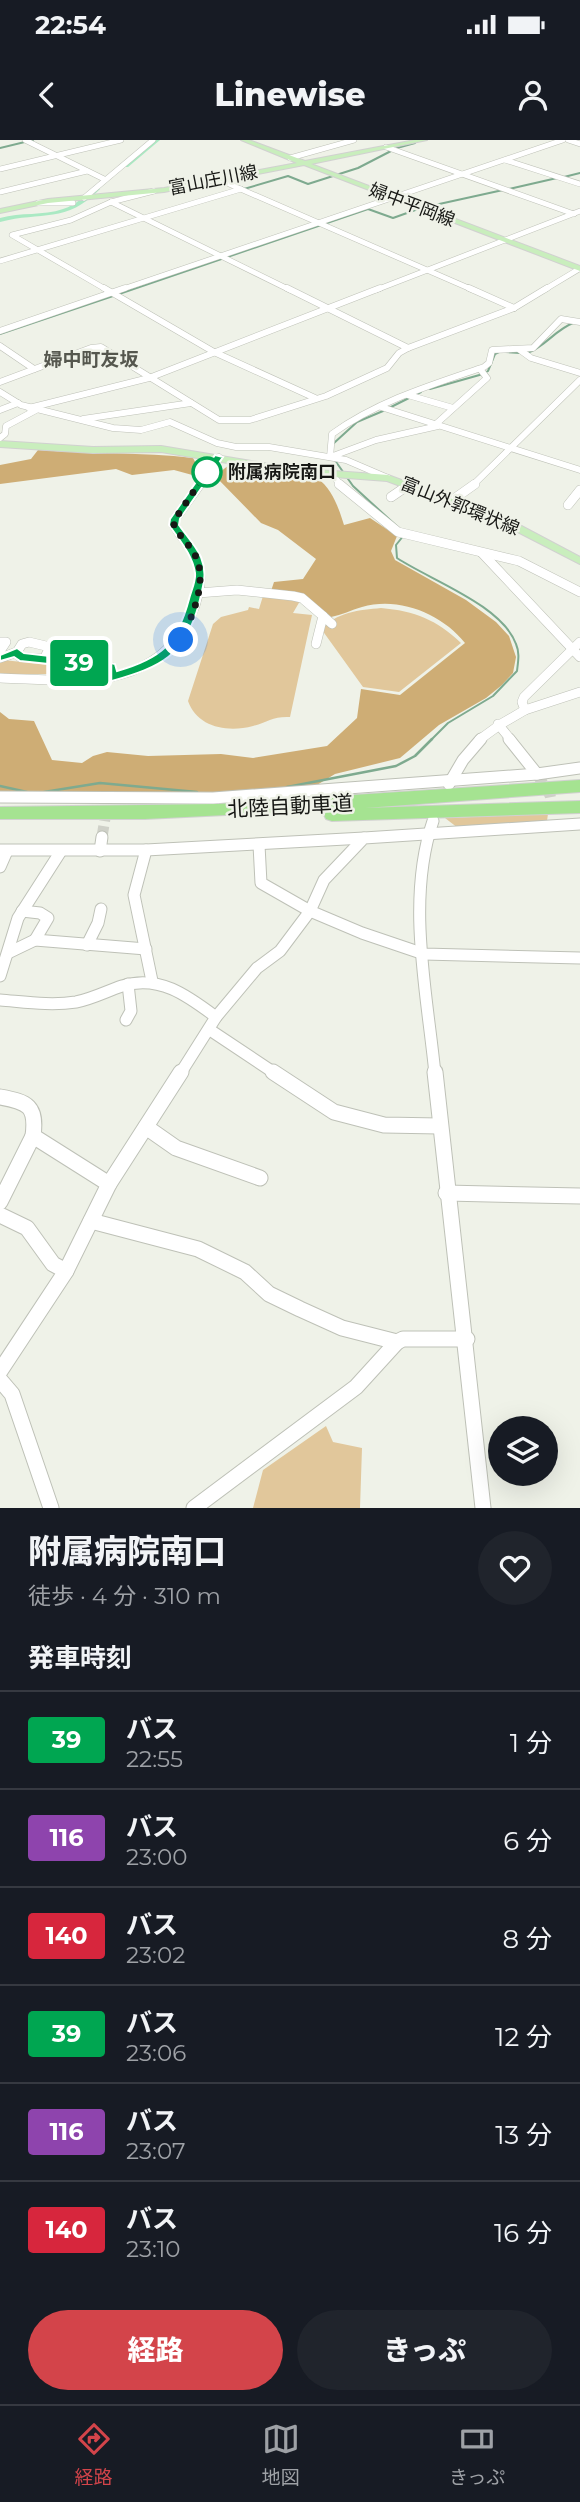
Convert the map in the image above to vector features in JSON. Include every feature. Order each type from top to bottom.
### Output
[{"type":"highway","name":"北陸自動車道","points":[[0,813],[141,813],[255,809],[541,781],[580,785]]},
{"type":"highway","name":"北陸自動車道","points":[[0,824],[129,824],[331,815],[580,796]]},
{"type":"highway","points":[[331,815],[580,807]]},
{"type":"main road","name":"婦中平岡線","points":[[244,140],[580,269]]},
{"type":"main road","name":"富山庄川線","points":[[1,210],[37,203],[155,191],[423,140]]},
{"type":"main road","name":"富山外郭環状線","points":[[0,444],[93,450],[162,449],[294,471],[388,478],[410,484],[508,523],[580,561]]},
{"type":"street","points":[[25,140],[104,179]]},
{"type":"street","points":[[0,169],[121,140]]},
{"type":"street","points":[[88,197],[104,179],[153,140]]},
{"type":"street","points":[[290,158],[354,140]]},
{"type":"street","points":[[0,331],[565,140],[580,144]]},
{"type":"street","points":[[386,147],[580,216]]},
{"type":"street","points":[[505,160],[580,184]]},
{"type":"street","points":[[0,192],[87,171]]},
{"type":"street","points":[[220,180],[514,308]]},
{"type":"street","points":[[0,261],[241,189]]},
{"type":"street","points":[[155,191],[111,202],[71,220],[12,234],[214,352],[316,398]]},
{"type":"street","points":[[111,202],[408,348]]},
{"type":"street","points":[[37,203],[74,203]]},
{"type":"street","points":[[2,433],[6,426],[33,409],[149,378],[580,211]]},
{"type":"street","points":[[0,382],[101,347],[219,420],[250,420],[281,412],[387,368],[399,353],[408,348],[514,308],[580,269]]},
{"type":"street","points":[[330,457],[330,443],[336,430],[356,416],[422,387],[480,369],[489,363],[492,350],[520,350],[538,344],[561,319],[580,322]]},
{"type":"street","points":[[0,346],[34,369]]},
{"type":"street","points":[[520,350],[531,358],[580,373]]},
{"type":"street","points":[[330,457],[376,440],[438,425],[487,378],[480,369]]},
{"type":"street","points":[[451,500],[480,481],[580,380]]},
{"type":"street","points":[[0,392],[33,409],[76,419],[129,430],[141,430],[170,422],[218,443],[330,457],[358,463],[388,478]]},
{"type":"street","points":[[408,395],[453,408]]},
{"type":"street","points":[[0,410],[18,403]]},
{"type":"street","points":[[76,419],[191,403]]},
{"type":"street","points":[[381,407],[580,471]]},
{"type":"street","points":[[0,678],[112,677],[147,667],[173,649],[187,625],[198,593],[199,566],[189,546],[178,534],[175,519],[219,457]]},
{"type":"street","points":[[332,475],[338,483],[398,532],[519,561],[580,593]]},
{"type":"street","points":[[391,497],[410,484]]},
{"type":"street","points":[[568,505],[580,490]]},
{"type":"street","points":[[482,552],[577,649],[524,696],[522,702],[525,710]]},
{"type":"street","points":[[198,593],[237,590],[302,598],[332,624]]},
{"type":"street","points":[[316,645],[323,616]]},
{"type":"street","points":[[0,642],[6,642],[0,651]]},
{"type":"street","points":[[0,658],[17,652],[22,644],[29,642],[48,644],[50,647],[44,659]]},
{"type":"street","points":[[17,652],[20,657],[111,667],[112,677]]},
{"type":"street","points":[[449,783],[473,745],[498,724],[525,710],[580,692]]},
{"type":"street","points":[[498,724],[541,781]]},
{"type":"street","points":[[0,797],[108,802],[285,794],[449,783],[541,781],[580,768]]},
{"type":"street","points":[[0,867],[3,850],[100,851],[259,845],[365,838],[430,826],[554,821],[580,824]]},
{"type":"street","points":[[430,826],[420,874],[424,954],[446,1193],[467,1339],[483,1508]]},
{"type":"street","points":[[100,851],[103,837]]},
{"type":"street","points":[[0,1371],[66,1271],[109,1184],[216,1017],[257,968],[280,951],[310,911],[324,880],[365,838]]},
{"type":"street","points":[[259,845],[261,883],[310,911],[362,933],[424,954],[579,961]]},
{"type":"street","points":[[146,850],[134,895],[152,981]]},
{"type":"street","points":[[0,976],[8,953],[6,938],[61,851]]},
{"type":"street","points":[[87,945],[98,923],[101,909]]},
{"type":"street","points":[[22,911],[48,918],[35,940]]},
{"type":"street","points":[[8,953],[35,940],[146,949]]},
{"type":"street","points":[[0,1000],[53,1004],[78,1002],[128,984],[152,981],[165,984],[188,996],[216,1017]]},
{"type":"street","points":[[127,1020],[131,1011],[128,984]]},
{"type":"street","points":[[210,1030],[334,1112],[384,1125],[439,1126]]},
{"type":"street","points":[[0,1097],[19,1100],[33,1109],[36,1121],[33,1136],[0,1202]]},
{"type":"street","points":[[146,1127],[176,1148],[260,1178]]},
{"type":"street","points":[[33,1136],[109,1184]]},
{"type":"street","points":[[446,1193],[580,1196]]},
{"type":"street","points":[[0,1215],[27,1228],[53,1264],[66,1271]]},
{"type":"street","points":[[91,1221],[198,1249],[245,1272],[269,1294],[300,1309],[342,1328],[397,1342]]},
{"type":"street","points":[[194,1508],[356,1388],[397,1342],[403,1339],[467,1339]]},
{"type":"street","points":[[0,1380],[12,1394],[51,1508]]},
{"type":"shaded area","points":[[38,450],[193,458],[199,469],[196,476],[174,470],[132,475],[116,469],[0,484],[0,465],[31,459]]},
{"type":"shaded area","points":[[229,465],[289,471],[317,478],[331,493],[344,525],[370,518],[397,536],[391,551],[395,560],[466,600],[496,622],[509,636],[516,657],[513,673],[486,698],[439,725],[400,758],[335,774],[312,788],[228,793],[0,792],[0,712],[9,719],[34,721],[52,760],[82,763],[107,752],[148,756],[221,754],[253,758],[327,746],[357,718],[361,689],[400,695],[465,643],[432,616],[405,606],[376,604],[331,617],[305,597],[271,591],[274,582],[303,579],[316,559],[278,530],[261,523],[215,476]]},
{"type":"shaded area","points":[[263,596],[300,601],[293,613],[312,615],[290,717],[275,718],[243,728],[214,726],[198,717],[188,701],[213,624],[221,617],[248,610],[249,607],[259,609]]},
{"type":"shaded area","points":[[381,608],[425,618],[461,643],[399,692],[363,687],[322,630],[341,616]]},
{"type":"shaded area","points":[[0,661],[98,670],[101,674],[0,674]]},
{"type":"shaded area","points":[[548,814],[547,821],[458,828],[445,818]]},
{"type":"shaded area","points":[[326,1426],[333,1442],[362,1448],[360,1508],[253,1508],[263,1470]]},
{"type":"waterway","points":[[0,148],[33,140]]},
{"type":"waterway","points":[[126,166],[157,140]]},
{"type":"waterway","points":[[397,148],[415,143],[414,140]]},
{"type":"waterway","points":[[244,189],[288,176],[308,184],[358,168],[391,151]]},
{"type":"waterway","points":[[564,177],[580,173]]},
{"type":"waterway","points":[[509,189],[557,178]]},
{"type":"waterway","points":[[0,220],[65,211],[97,189]]},
{"type":"waterway","points":[[119,294],[368,209],[393,218],[421,208],[503,190]]},
{"type":"waterway","points":[[0,334],[113,296]]},
{"type":"waterway","points":[[527,353],[573,323]]},
{"type":"waterway","points":[[430,389],[483,374],[488,371],[495,354],[499,352]]},
{"type":"waterway","points":[[506,352],[520,353]]},
{"type":"waterway","points":[[389,408],[421,392]]},
{"type":"waterway","points":[[334,443],[357,422],[383,411]]},
{"type":"waterway","points":[[334,459],[353,486],[401,530]]},
{"type":"waterway","points":[[287,787],[396,766],[415,756],[448,723],[493,696],[517,671],[516,644],[496,617],[481,605],[397,558],[396,545],[404,535]]},
{"type":"waterway","points":[[44,792],[100,783],[197,792]]},
{"type":"waterway","points":[[0,786],[27,792]]},
{"type":"tunnel","points":[[537,774],[550,795],[554,816]]},
{"type":"tunnel","points":[[102,837],[107,806]]},
{"type":"bus line","name":"39","points":[[0,658],[17,652],[20,657],[111,667],[112,677],[147,667],[173,649],[181,640],[187,625],[201,576],[195,555],[178,534],[174,525],[175,519],[219,457]]},
{"type":"place","name":"附属病院南口","points":[[207,472]]},
{"type":"district","name":"婦中町友坂","points":[[91,359]]},
{"type":"route","points":[[181,640],[198,593],[201,576],[195,555],[174,525],[179,510],[207,472]]}]
